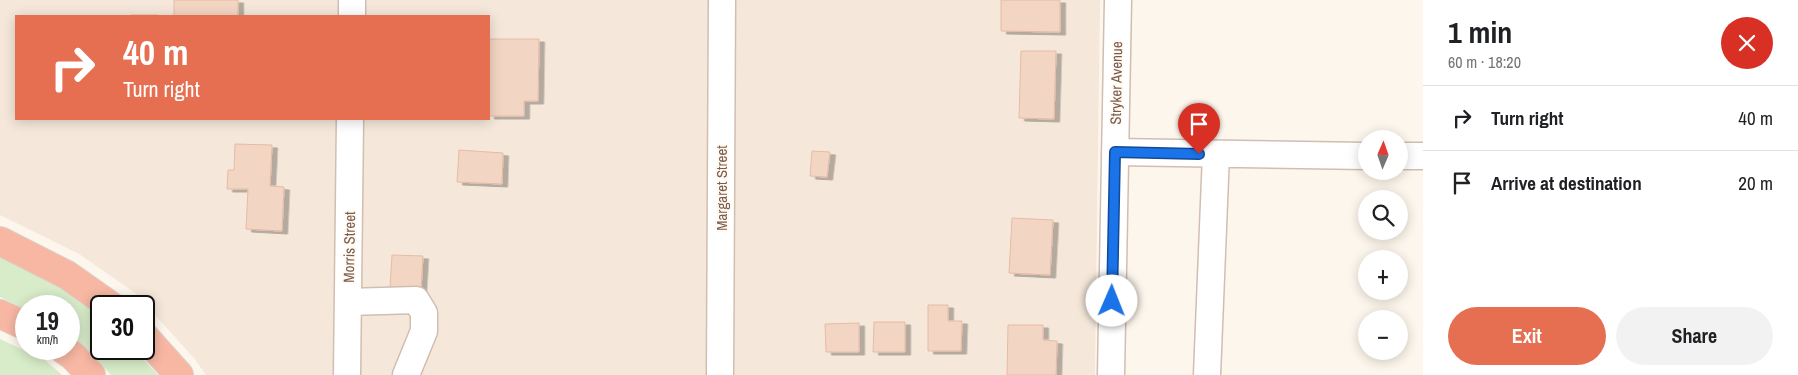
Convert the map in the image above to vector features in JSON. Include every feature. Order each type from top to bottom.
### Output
[{"type":"highway","points":[[0,241],[67,274],[96,295]]},
{"type":"highway","points":[[0,314],[15,321]]},
{"type":"highway","points":[[155,348],[179,375]]},
{"type":"highway","points":[[78,360],[91,375]]},
{"type":"street","points":[[352,0],[352,15]]},
{"type":"street","name":"Margaret Street","points":[[720,375],[722,0]]},
{"type":"street","name":"Stryker Avenue","points":[[1111,375],[1118,0]]},
{"type":"street","name":"Morris Street","points":[[347,375],[350,120]]},
{"type":"street","points":[[1115,152],[1358,156]]},
{"type":"street","points":[[1207,375],[1216,154]]},
{"type":"street","points":[[1408,156],[1423,156]]},
{"type":"street","points":[[348,302],[416,300],[424,313],[424,331],[406,375]]},
{"type":"shaded area","points":[[0,0],[1100,0],[1095,375],[206,375],[194,358],[155,315],[155,295],[137,295],[79,254],[0,215]]},
{"type":"green space","points":[[0,256],[73,295],[15,295],[15,304],[0,297]]},
{"type":"green space","points":[[80,299],[90,308],[90,352],[80,344]]},
{"type":"green space","points":[[0,339],[15,346],[15,360],[45,360],[62,375],[0,375]]},
{"type":"green space","points":[[97,360],[144,360],[158,375],[111,375]]},
{"type":"building","points":[[174,0],[238,0],[238,15],[174,15]]},
{"type":"building","points":[[1001,0],[1060,0],[1060,32],[1001,31]]},
{"type":"building","points":[[490,39],[539,39],[538,101],[524,101],[524,116],[490,116]]},
{"type":"building","points":[[1021,51],[1056,51],[1054,119],[1019,118]]},
{"type":"building","points":[[235,144],[272,145],[270,186],[284,187],[282,231],[246,229],[248,189],[227,189],[228,170],[234,170]]},
{"type":"building","points":[[459,150],[503,153],[502,184],[457,182]]},
{"type":"building","points":[[812,151],[830,152],[827,177],[810,176]]},
{"type":"building","points":[[1012,218],[1053,220],[1050,275],[1009,273]]},
{"type":"building","points":[[392,255],[423,256],[421,289],[390,287]]},
{"type":"building","points":[[928,305],[948,305],[948,321],[962,321],[961,351],[928,351]]},
{"type":"building","points":[[874,322],[905,322],[905,352],[873,352]]},
{"type":"building","points":[[859,323],[859,352],[826,352],[825,324]]},
{"type":"building","points":[[1008,325],[1043,325],[1043,340],[1057,341],[1056,375],[1007,375]]},
{"type":"route","points":[[1112,301],[1115,152],[1199,154]]}]
